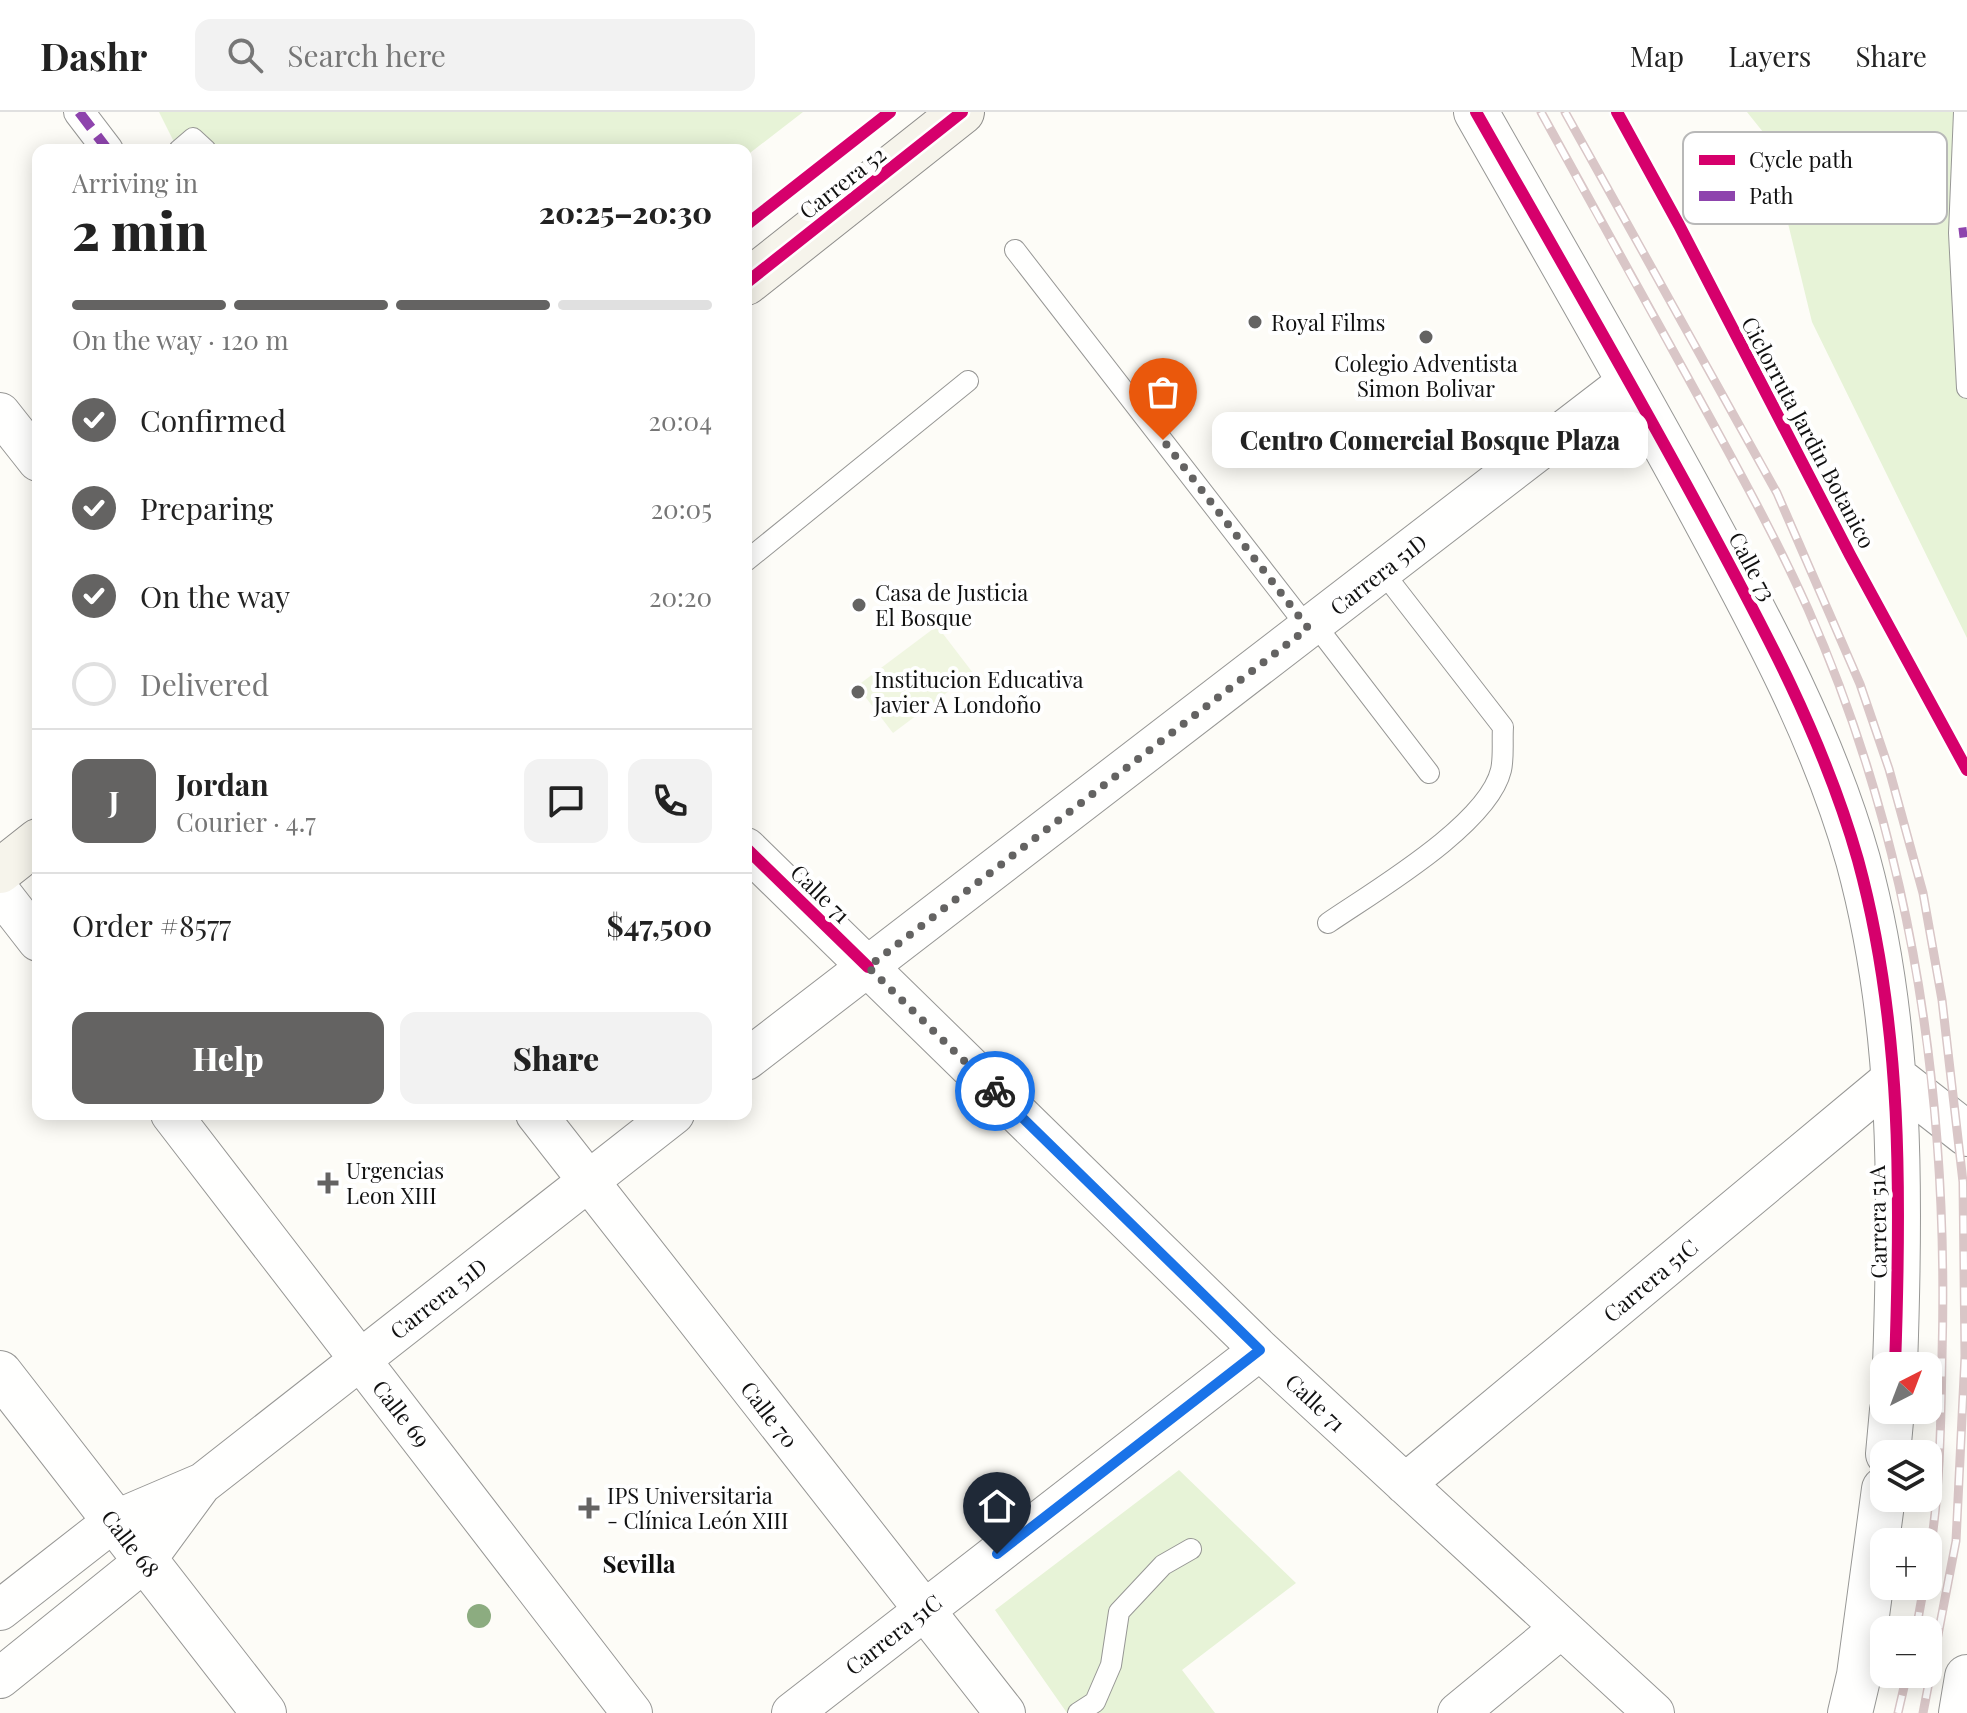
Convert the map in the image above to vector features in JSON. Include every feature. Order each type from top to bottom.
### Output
[{"type":"main road","name":"Carrera 52","points":[[752,278],[962,112]]},
{"type":"main road","points":[[0,871],[32,846]]},
{"type":"street","points":[[79,112],[103,144]]},
{"type":"street","name":"Calle 73","points":[[1476,112],[1630,380],[1751,604],[1821,753],[1858,861],[1887,999],[1894,1077]]},
{"type":"street","name":"Carrera 51D","points":[[752,1055],[1630,380]]},
{"type":"street","points":[[3,422],[32,454]]},
{"type":"street","name":"Calle 71","points":[[752,854],[1260,1350],[1654,1713]]},
{"type":"street","points":[[0,892],[32,933]]},
{"type":"street","points":[[1894,1077],[1967,1134]]},
{"type":"street","name":"Carrera 51A","points":[[1894,1077],[1899,1252],[1895,1352]]},
{"type":"street","name":"Carrera 51C","points":[[1405,1484],[1894,1077]]},
{"type":"street","name":"Calle 69","points":[[176,1120],[632,1713]]},
{"type":"street","name":"Calle 70","points":[[540,1120],[1005,1713]]},
{"type":"street","name":"Carrera 51D","points":[[0,1678],[145,1561],[203,1483],[666,1120]]},
{"type":"street","name":"Carrera 51C","points":[[792,1713],[1260,1350]]},
{"type":"street","name":"Calle 68","points":[[0,1373],[264,1713]]},
{"type":"street","name":"Carrera 51D","points":[[0,1610],[114,1521],[203,1483]]},
{"type":"street","points":[[1850,1713],[1859,1675],[1881,1512]]},
{"type":"street","points":[[1458,1713],[1561,1628]]},
{"type":"street","points":[[1961,1713],[1967,1677]]},
{"type":"lane","points":[[1964,112],[1959,233],[1967,388]]},
{"type":"lane","points":[[1015,250],[1429,773]]},
{"type":"lane","points":[[752,556],[968,381]]},
{"type":"lane","points":[[1328,923],[1413,865],[1482,807],[1501,770],[1503,727],[1382,571]]},
{"type":"lane","points":[[1078,1713],[1095,1702],[1111,1665],[1119,1612],[1163,1565],[1191,1549]]},
{"type":"green space","points":[[159,112],[803,112],[752,151],[752,144],[175,144]]},
{"type":"green space","points":[[1747,112],[1967,112],[1967,638],[1812,322],[1788,224],[1947,224],[1947,132],[1763,132]]},
{"type":"green space","points":[[937,626],[973,673],[893,733],[857,686]]},
{"type":"green space","points":[[1179,1470],[1296,1583],[1182,1670],[1215,1713],[1067,1713],[995,1610]]},
{"type":"railway","points":[[1541,112],[1780,550],[1844,698],[1874,789],[1898,881],[1917,975],[1939,1165],[1943,1260],[1941,1408],[1933,1528]]},
{"type":"railway","points":[[1565,112],[1777,493],[1860,684],[1889,769],[1923,893],[1942,1000],[1963,1182],[1965,1356],[1956,1541],[1923,1713]]},
{"type":"railway","points":[[1919,1616],[1921,1600]]},
{"type":"railway","points":[[1898,1713],[1904,1688]]},
{"type":"marked path","points":[[79,112],[103,144]]},
{"type":"marked path","points":[[1959,233],[1967,232]]},
{"type":"cycle path","points":[[752,220],[890,112]]},
{"type":"cycle path","points":[[752,278],[962,112]]},
{"type":"cycle path","points":[[1476,112],[1745,593],[1808,724],[1844,814],[1873,922],[1891,1048],[1898,1175],[1895,1352]]},
{"type":"cycle path","name":"Ciclorruta Jardin Botanico","points":[[1617,112],[1967,770]]},
{"type":"cycle path","points":[[752,854],[868,967]]},
{"type":"way so far","points":[[995,1091],[868,967],[1308,628],[1163,440]]},
{"type":"place","name":"Royal Films","points":[[1255,322]]},
{"type":"place","name":"Colegio Adventista Simon Bolivar","points":[[1426,337]]},
{"type":"place","name":"Centro Comercial Bosque Plaza","points":[[1163,440]]},
{"type":"place","name":"Casa de Justicia El Bosque","points":[[859,605]]},
{"type":"place","name":"Institucion Educativa Javier A Londoño","points":[[858,692]]},
{"type":"place","name":"Urgencias Leon XIII","points":[[328,1183]]},
{"type":"place","name":"IPS Universitaria - Clínica León XIII","points":[[589,1508]]},
{"type":"district","name":"Sevilla","points":[[639,1563]]},
{"type":"route","points":[[995,1091],[1260,1350],[997,1554]]}]
